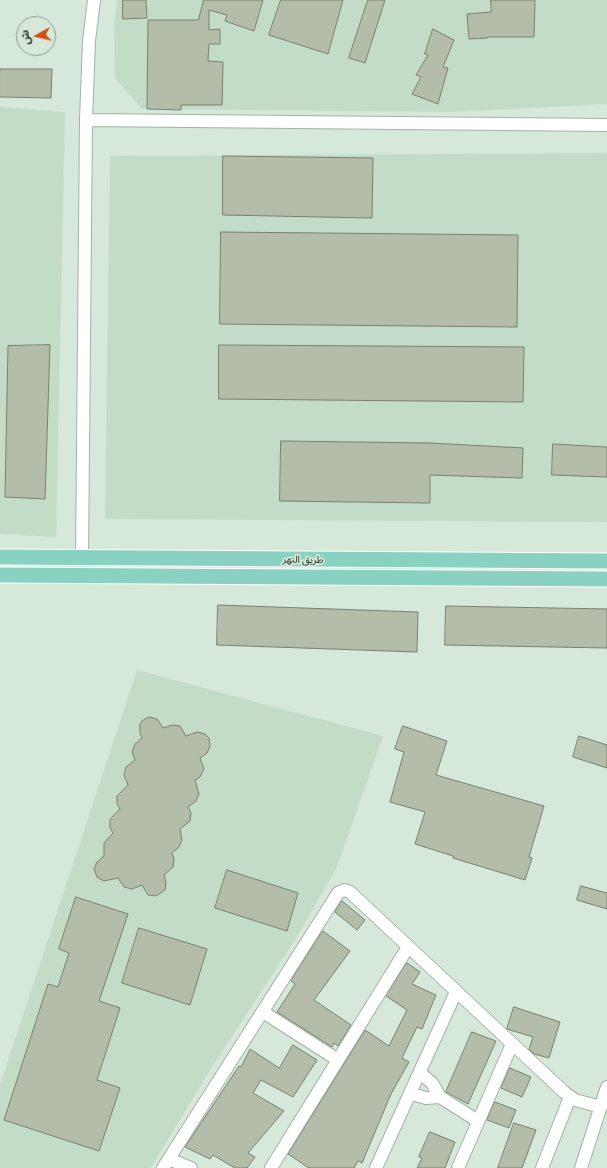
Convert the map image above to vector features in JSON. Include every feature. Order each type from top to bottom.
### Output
[{"type":"main road","name":"طريق النهر","points":[[0,557],[309,561],[607,561]]},
{"type":"main road","name":"طريق النهر","points":[[0,575],[607,579]]},
{"type":"street","points":[[82,558],[86,120],[89,41],[94,0]]},
{"type":"street","points":[[86,120],[607,125]]},
{"type":"street","points":[[191,1168],[166,1164],[341,891],[350,892],[570,1097],[601,1107]]},
{"type":"street","points":[[271,1168],[408,947]]},
{"type":"street","points":[[376,1168],[411,1094],[456,992]]},
{"type":"street","points":[[263,1012],[338,1060]]},
{"type":"street","points":[[458,1168],[512,1044]]},
{"type":"street","points":[[420,1073],[432,1083],[440,1097],[478,1121]]},
{"type":"street","points":[[581,1168],[607,1087]]},
{"type":"street","points":[[411,1094],[426,1098],[440,1097]]},
{"type":"street","points":[[542,1168],[570,1097]]},
{"type":"shaded area","points":[[117,0],[607,0],[607,104],[452,112],[142,109],[115,78],[114,31]]},
{"type":"shaded area","points":[[0,107],[65,112],[56,537],[0,534]]},
{"type":"shaded area","points":[[607,153],[607,522],[105,519],[110,156]]},
{"type":"shaded area","points":[[137,670],[383,736],[337,867],[295,940],[210,1070],[151,1168],[0,1168],[0,1085]]},
{"type":"building","points":[[123,0],[146,0],[147,18],[123,19]]},
{"type":"building","points":[[204,0],[263,0],[254,31],[225,21],[227,15],[209,10],[209,30],[220,29],[220,44],[209,44],[208,61],[223,62],[222,105],[181,105],[181,110],[147,109],[148,20],[198,20]]},
{"type":"building","points":[[281,0],[343,0],[328,54],[269,35]]},
{"type":"building","points":[[368,0],[385,0],[365,63],[349,58]]},
{"type":"building","points":[[491,0],[535,0],[534,37],[487,37],[469,39],[467,14],[491,12]]},
{"type":"building","points":[[433,29],[454,40],[443,67],[448,68],[438,104],[412,94],[421,77],[416,75],[428,55],[425,54]]},
{"type":"building","points":[[0,69],[52,69],[51,98],[0,97]]},
{"type":"building","points":[[223,156],[373,158],[372,218],[223,215]]},
{"type":"building","points":[[221,232],[518,235],[517,327],[220,324]]},
{"type":"building","points":[[50,345],[45,499],[5,497],[8,346]]},
{"type":"building","points":[[219,345],[524,347],[523,402],[219,399]]},
{"type":"building","points":[[281,441],[430,443],[523,448],[522,478],[430,475],[430,503],[280,501]]},
{"type":"building","points":[[553,444],[607,447],[607,477],[552,475]]},
{"type":"building","points":[[218,605],[418,612],[417,652],[217,645]]},
{"type":"building","points":[[446,606],[607,609],[607,648],[445,645]]},
{"type":"building","points":[[149,717],[157,719],[163,728],[172,725],[180,726],[186,736],[197,732],[205,734],[209,738],[210,746],[207,753],[200,758],[204,769],[200,777],[195,780],[199,794],[196,801],[188,807],[191,813],[190,821],[180,829],[182,840],[179,847],[172,853],[174,859],[173,867],[164,875],[166,882],[165,890],[156,896],[148,895],[142,885],[132,889],[124,887],[118,878],[104,881],[97,877],[94,869],[97,862],[104,856],[104,843],[113,833],[110,828],[110,819],[120,809],[117,804],[117,796],[128,785],[124,775],[126,767],[135,760],[132,752],[135,744],[142,738],[140,733],[140,724]]},
{"type":"building","points":[[403,726],[447,741],[436,775],[544,806],[529,857],[532,858],[525,880],[453,858],[453,856],[415,844],[425,812],[390,802],[404,752],[395,749]]},
{"type":"building","points":[[579,736],[607,745],[607,768],[573,757]]},
{"type":"building","points":[[227,870],[298,893],[287,931],[215,908]]},
{"type":"building","points":[[581,886],[607,893],[607,909],[577,900]]},
{"type":"building","points":[[76,897],[128,914],[99,1001],[120,1008],[97,1080],[120,1088],[99,1151],[4,1120],[48,984],[58,987],[69,953],[59,949]]},
{"type":"building","points":[[342,901],[365,920],[357,930],[335,912]]},
{"type":"building","points":[[139,928],[207,949],[190,1005],[122,983]]},
{"type":"building","points":[[323,931],[350,951],[314,1000],[351,1025],[338,1046],[334,1043],[332,1047],[277,1012],[295,984],[291,981]]},
{"type":"building","points":[[407,963],[420,972],[412,984],[436,995],[422,1029],[417,1027],[402,1058],[409,1062],[391,1094],[362,1163],[358,1161],[354,1168],[309,1168],[288,1154],[365,1030],[389,1046],[407,1010],[386,996]]},
{"type":"building","points":[[514,1007],[560,1022],[549,1058],[534,1054],[529,1049],[533,1037],[507,1029]]},
{"type":"building","points":[[472,1032],[496,1041],[468,1104],[446,1092]]},
{"type":"building","points":[[293,1045],[317,1060],[293,1097],[261,1080],[253,1093],[284,1111],[248,1153],[255,1157],[247,1168],[235,1168],[213,1155],[210,1159],[185,1147],[239,1066],[241,1067],[250,1049],[279,1068]]},
{"type":"building","points":[[510,1068],[531,1077],[522,1097],[501,1088]]},
{"type":"building","points":[[495,1102],[516,1110],[509,1128],[487,1120]]},
{"type":"building","points":[[514,1123],[536,1130],[522,1168],[498,1168]]},
{"type":"building","points":[[430,1132],[455,1142],[445,1168],[417,1168],[422,1158],[419,1157]]}]
